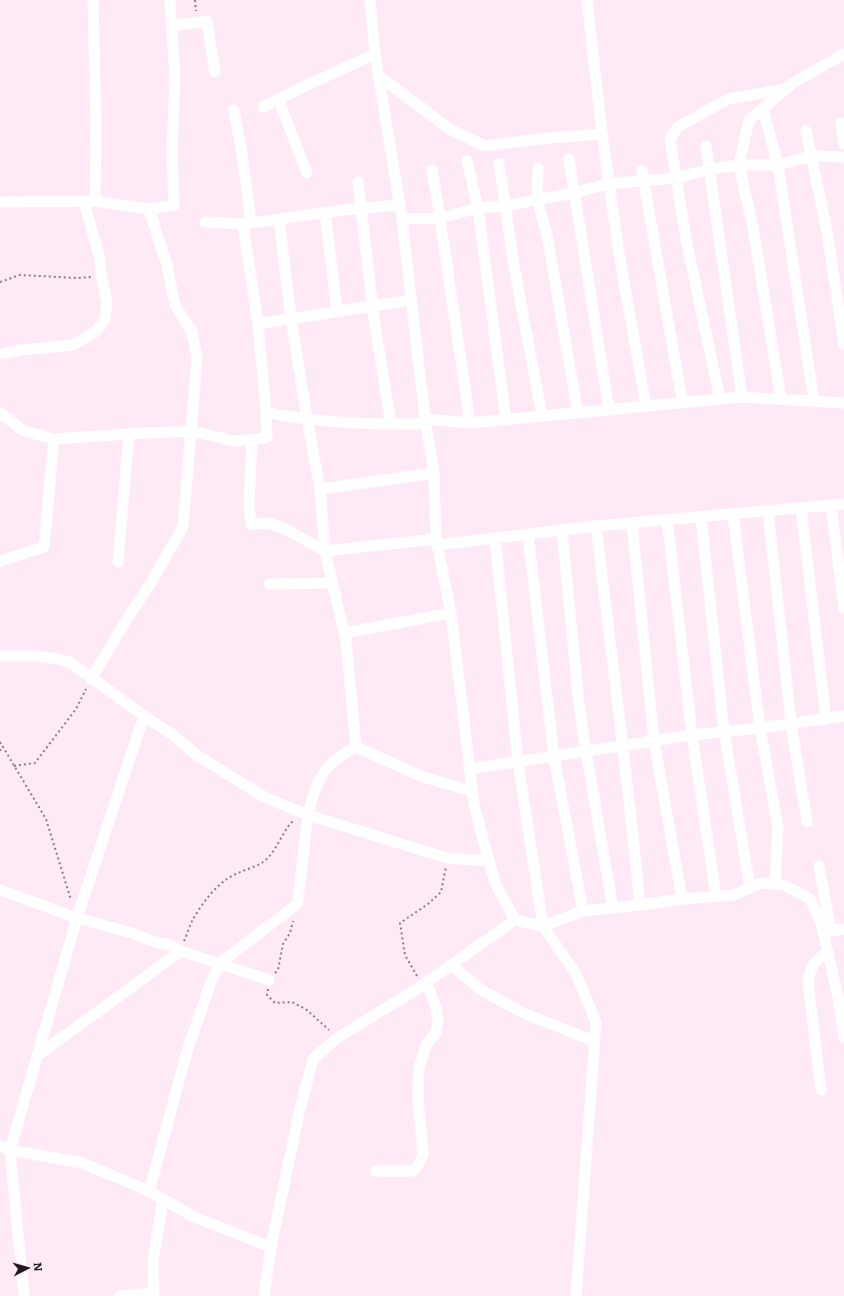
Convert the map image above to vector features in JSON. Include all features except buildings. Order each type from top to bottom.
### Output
[{"type":"street","points":[[0,354],[21,350],[73,345],[95,332],[105,320],[107,301],[101,275],[100,259],[90,202],[96,127],[93,0]]},
{"type":"street","points":[[0,202],[90,202],[149,209],[174,205],[172,152],[175,79],[170,0]]},
{"type":"street","points":[[370,0],[378,75],[402,219],[426,421],[434,473],[437,542],[451,613],[474,805],[496,883],[515,920]]},
{"type":"street","points":[[587,0],[608,184],[646,406]]},
{"type":"street","points":[[172,26],[207,21],[215,72]]},
{"type":"street","points":[[263,107],[375,54]]},
{"type":"street","points":[[781,399],[753,228],[739,165],[749,120],[793,83],[844,54]]},
{"type":"street","points":[[378,75],[451,130],[485,146],[548,138],[602,134]]},
{"type":"street","points":[[720,399],[686,239],[670,139],[678,127],[728,99],[786,89]]},
{"type":"street","points":[[278,99],[307,173]]},
{"type":"street","points":[[763,109],[778,165],[814,401]]},
{"type":"street","points":[[0,412],[24,431],[54,439],[191,431],[235,441],[267,438],[266,412],[247,224],[242,154],[234,110]]},
{"type":"street","points":[[841,123],[844,144]]},
{"type":"street","points":[[806,132],[827,231],[844,345]]},
{"type":"street","points":[[706,146],[742,397]]},
{"type":"street","points":[[402,219],[440,218],[478,208],[504,206],[573,193],[642,176],[676,178],[710,169],[739,165],[778,165],[811,156],[844,157]]},
{"type":"street","points":[[569,158],[573,193],[609,410]]},
{"type":"street","points":[[467,161],[478,208],[506,420]]},
{"type":"street","points":[[499,164],[514,266],[542,416]]},
{"type":"street","points":[[538,168],[537,199],[547,235],[578,413]]},
{"type":"street","points":[[432,170],[470,423]]},
{"type":"street","points":[[642,176],[680,389],[684,402]]},
{"type":"street","points":[[358,182],[372,306],[391,424]]},
{"type":"street","points":[[205,222],[247,224],[325,212],[399,205]]},
{"type":"street","points":[[91,679],[126,619],[150,584],[184,527],[197,358],[192,332],[175,305],[166,265],[149,209]]},
{"type":"street","points":[[325,212],[337,311]]},
{"type":"street","points":[[280,220],[291,318],[320,489],[325,551],[344,633],[356,747]]},
{"type":"street","points":[[258,324],[411,300]]},
{"type":"street","points":[[266,412],[282,416],[307,419],[391,424],[426,421],[470,423],[742,397],[844,404]]},
{"type":"street","points":[[118,562],[129,434]]},
{"type":"street","points":[[0,561],[44,547],[54,439]]},
{"type":"street","points":[[252,440],[249,504],[251,524],[269,523],[285,529],[325,551],[495,538],[667,519],[701,518],[844,504]]},
{"type":"street","points":[[320,489],[434,473]]},
{"type":"street","points":[[831,505],[844,608]]},
{"type":"street","points":[[802,508],[826,718]]},
{"type":"street","points":[[768,511],[791,723],[807,822]]},
{"type":"street","points":[[733,514],[760,728],[778,827],[775,884]]},
{"type":"street","points":[[701,518],[724,731],[750,888]]},
{"type":"street","points":[[667,519],[692,735],[716,896]]},
{"type":"street","points":[[632,523],[654,741],[682,899]]},
{"type":"street","points":[[596,526],[622,746],[632,816],[640,905]]},
{"type":"street","points":[[562,530],[578,695],[586,752],[613,908]]},
{"type":"street","points":[[528,534],[554,757],[583,911]]},
{"type":"street","points":[[495,538],[518,762],[543,926],[576,974],[596,1022],[576,1296]]},
{"type":"street","points":[[269,584],[332,583]]},
{"type":"street","points":[[344,633],[451,613]]},
{"type":"street","points":[[0,656],[37,656],[70,662],[91,679],[173,736],[198,756],[266,798],[308,815],[447,858],[490,861]]},
{"type":"street","points":[[24,1296],[5,1148],[37,1056],[77,918],[144,716]]},
{"type":"street","points":[[469,769],[692,735],[760,728],[844,716]]},
{"type":"street","points":[[356,747],[423,777],[472,791]]},
{"type":"street","points":[[149,1192],[186,1055],[210,984],[220,963],[297,904],[301,886],[308,815],[316,786],[328,767],[340,756],[356,747]]},
{"type":"street","points":[[819,866],[827,932],[827,952],[838,997],[844,1037]]},
{"type":"street","points":[[264,1296],[271,1247],[299,1113],[313,1059],[337,1038],[425,984],[515,920],[543,926],[583,911],[734,894],[761,883],[784,885],[810,899],[827,932]]},
{"type":"street","points":[[0,890],[77,918],[132,932],[156,942],[170,945],[269,980]]},
{"type":"street","points":[[827,932],[844,929]]},
{"type":"street","points":[[37,1056],[181,950]]},
{"type":"street","points":[[821,1090],[808,982],[810,969],[815,962],[827,952]]},
{"type":"street","points":[[452,965],[480,990],[523,1013],[594,1041]]},
{"type":"street","points":[[375,1171],[413,1171],[417,1168],[423,1153],[418,1098],[419,1068],[426,1045],[436,1033],[438,1021],[436,1008],[425,984]]},
{"type":"street","points":[[5,1148],[82,1163],[149,1192],[194,1217],[271,1247]]},
{"type":"street","points":[[120,1296],[154,1294],[153,1261],[163,1199]]},
{"type":"path","points":[[0,282],[20,275],[77,278],[101,275]]},
{"type":"path","points":[[14,766],[35,763],[76,709],[91,679]]},
{"type":"path","points":[[0,742],[46,819],[54,850],[77,918]]},
{"type":"path","points":[[0,751],[2,746]]},
{"type":"path","points":[[181,950],[192,922],[207,899],[222,881],[234,874],[250,869],[264,861],[275,849],[293,820],[308,815]]},
{"type":"path","points":[[425,984],[405,955],[400,923],[428,904],[441,892],[447,858]]},
{"type":"path","points":[[297,904],[290,934],[283,944],[278,970],[269,980],[267,995],[275,1003],[292,1002],[307,1010],[337,1038]]}]
